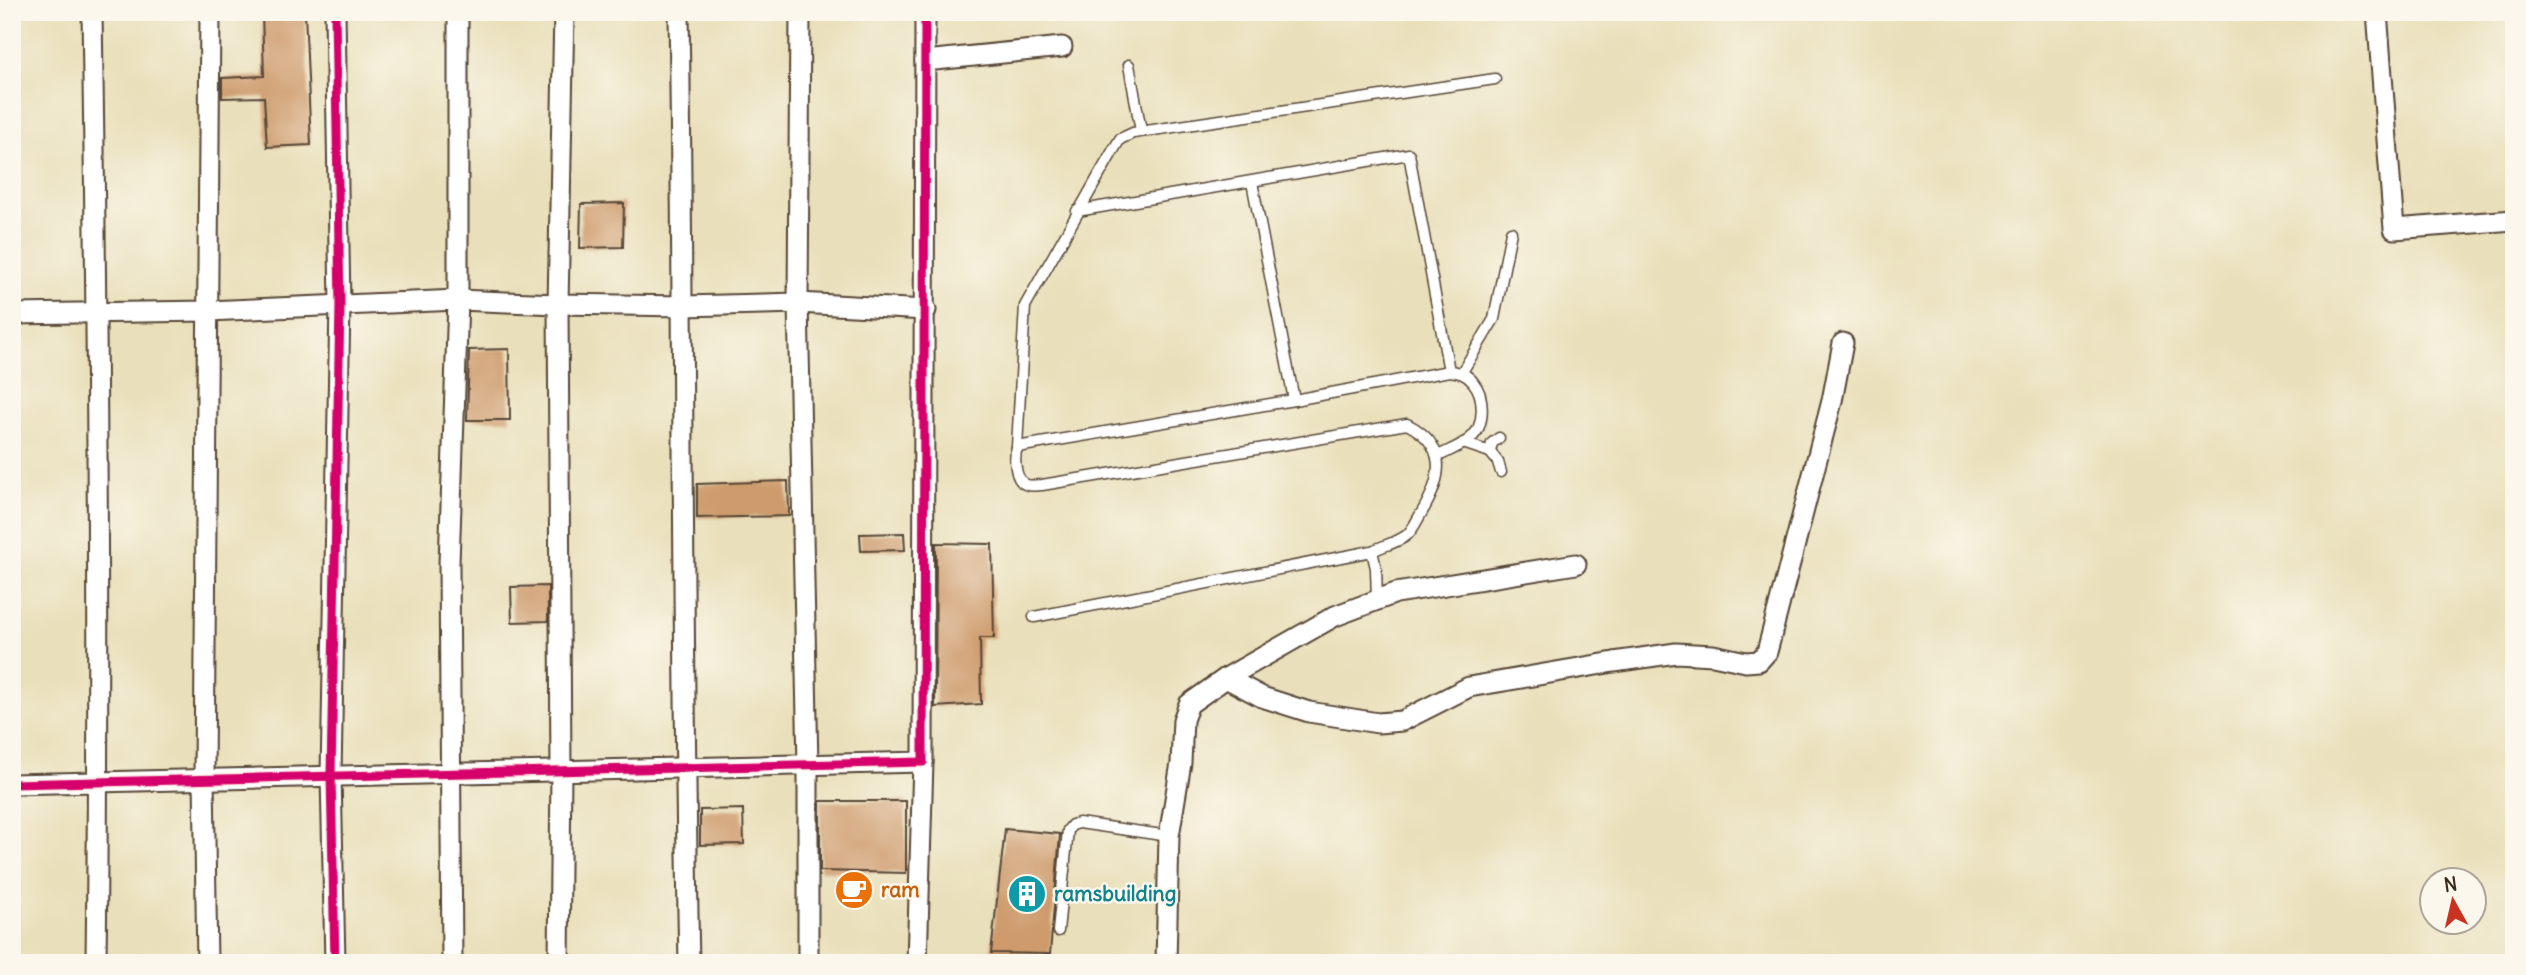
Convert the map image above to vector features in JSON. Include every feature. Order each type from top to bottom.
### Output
[{"type":"street","points":[[92,12],[97,311],[96,963]]},
{"type":"street","points":[[206,963],[204,778],[209,12]]},
{"type":"street","points":[[335,12],[340,305],[331,775],[335,963]]},
{"type":"street","points":[[452,963],[449,564],[458,300],[458,12]]},
{"type":"street","points":[[559,963],[561,771],[558,304],[564,12]]},
{"type":"street","points":[[679,12],[689,963]]},
{"type":"street","points":[[800,12],[798,303],[808,765],[808,963]]},
{"type":"street","points":[[917,963],[923,762],[925,12]]},
{"type":"street","points":[[2377,12],[2394,229],[2514,220]]},
{"type":"street","points":[[925,61],[1062,47]]},
{"type":"street","points":[[12,314],[208,311],[458,300],[684,306],[798,303],[926,310]]},
{"type":"street","points":[[1226,678],[1262,697],[1309,712],[1378,723],[1402,721],[1469,687],[1614,662],[1676,653],[1746,662],[1759,661],[1767,652],[1832,401],[1843,343]]},
{"type":"street","points":[[1166,963],[1169,836],[1181,764],[1183,720],[1189,704],[1226,678],[1335,616],[1396,593],[1576,564]]},
{"type":"street","points":[[12,784],[923,762]]},
{"type":"lane","points":[[1129,65],[1141,131]]},
{"type":"lane","points":[[1034,617],[1372,551],[1407,535],[1438,480],[1439,464],[1433,445],[1422,432],[1407,424],[1042,485],[1027,485],[1021,481],[1014,455],[1017,447],[1025,306],[1120,139],[1133,132],[1495,79]]},
{"type":"lane","points":[[1077,211],[1409,154],[1449,371]]},
{"type":"lane","points":[[1252,182],[1294,400]]},
{"type":"lane","points":[[1462,372],[1494,319],[1511,232]]},
{"type":"lane","points":[[1017,447],[1449,371],[1462,372],[1474,383],[1481,400],[1481,418],[1471,438],[1437,457]]},
{"type":"lane","points":[[1490,452],[1492,443],[1499,438]]},
{"type":"lane","points":[[1463,443],[1490,452],[1501,471]]},
{"type":"lane","points":[[1372,551],[1376,568],[1377,600]]},
{"type":"lane","points":[[1058,931],[1068,830],[1072,825],[1079,823],[1169,836]]},
{"type":"building","points":[[305,12],[311,145],[267,147],[264,97],[222,98],[222,78],[264,76],[262,13]]},
{"type":"building","points":[[624,203],[623,247],[580,248],[581,204]]},
{"type":"building","points":[[509,349],[510,420],[467,420],[469,350]]},
{"type":"building","points":[[788,481],[789,516],[697,518],[697,484]]},
{"type":"building","points":[[904,533],[905,550],[861,551],[860,534]]},
{"type":"building","points":[[936,543],[992,544],[994,638],[980,638],[981,704],[935,707]]},
{"type":"building","points":[[548,586],[548,621],[512,622],[511,587]]},
{"type":"building","points":[[820,801],[906,801],[906,873],[820,871]]},
{"type":"building","points":[[743,809],[744,844],[700,845],[700,810]]},
{"type":"building","name":"ramsbuilding","points":[[1005,829],[1060,834],[1050,954],[991,953]]},
{"type":"cycle path","points":[[335,12],[340,305],[331,775],[335,963]]},
{"type":"cycle path","points":[[12,784],[923,762],[925,12]]},
{"type":"place","name":"ram","points":[[854,890]]},
{"type":"place","name":"ramsbuilding","points":[[1027,894]]}]
